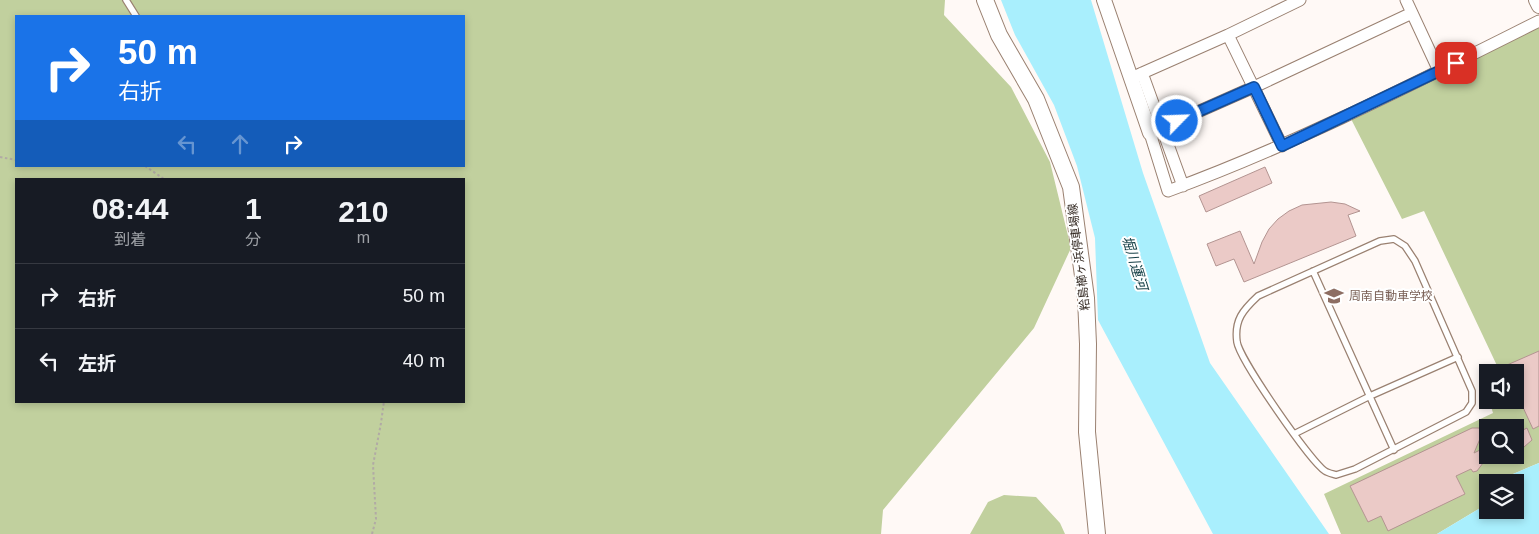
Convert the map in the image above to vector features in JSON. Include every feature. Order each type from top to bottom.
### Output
[{"type":"main road","name":"粭島櫛ヶ浜停車場線","points":[[985,0],[999,35],[1036,99],[1071,188],[1086,298],[1088,344],[1087,432],[1097,534]]},
{"type":"street","points":[[1104,0],[1137,76],[1156,130],[1183,186]]},
{"type":"street","points":[[1137,76],[1300,0]]},
{"type":"street","points":[[1406,0],[1439,71]]},
{"type":"street","points":[[1536,0],[1539,6]]},
{"type":"street","points":[[1156,130],[1254,87],[1412,13]]},
{"type":"street","points":[[1156,130],[1168,191],[1282,146],[1539,21]]},
{"type":"street","points":[[1228,35],[1282,146]]},
{"type":"lane","points":[[126,0],[135,15]]},
{"type":"lane","points":[[1394,239],[1405,246],[1415,261],[1472,391],[1472,404],[1466,412],[1355,469],[1336,475],[1325,470],[1294,434],[1243,358],[1237,343],[1237,328],[1242,311],[1258,296],[1313,271],[1380,242],[1394,239]]},
{"type":"lane","points":[[1313,271],[1394,450]]},
{"type":"lane","points":[[1294,434],[1370,396],[1458,357]]},
{"type":"path","points":[[0,157],[15,160]]},
{"type":"path","points":[[146,167],[163,178]]},
{"type":"path","points":[[372,534],[376,519],[373,465],[384,403]]},
{"type":"green space","points":[[0,0],[945,0],[944,15],[1011,87],[1050,162],[1071,248],[1034,328],[883,510],[881,534],[0,534]]},
{"type":"green space","points":[[1539,21],[1539,463],[1513,474],[1479,474],[1479,509],[1437,534],[1341,534],[1324,494],[1479,420],[1479,464],[1524,464],[1524,419],[1480,419],[1493,413],[1492,409],[1524,409],[1524,364],[1496,364],[1424,211],[1402,219],[1349,115]]},
{"type":"green space","points":[[1004,495],[1036,497],[1060,523],[1065,534],[970,534],[988,502]]},
{"type":"water","name":"堀川運河","points":[[1001,0],[1091,0],[1143,173],[1210,363],[1329,534],[1213,534],[1098,320],[1095,238],[1077,166],[1054,105],[1015,35]]},
{"type":"water","points":[[1539,463],[1539,534],[1437,534],[1479,509],[1479,519],[1524,519],[1524,474],[1513,474]]},
{"type":"building","points":[[1265,167],[1272,183],[1206,212],[1199,196]]},
{"type":"building","points":[[1331,202],[1345,204],[1360,211],[1348,215],[1356,236],[1244,282],[1234,259],[1216,266],[1207,244],[1240,231],[1254,264],[1262,242],[1269,229],[1278,219],[1302,205]]},
{"type":"building","points":[[1539,351],[1539,426],[1533,429],[1524,409],[1524,364],[1509,364]]},
{"type":"building","points":[[1472,428],[1479,428],[1479,441],[1474,453],[1479,450],[1479,464],[1482,464],[1477,471],[1473,472],[1471,469],[1456,476],[1465,494],[1388,531],[1381,516],[1368,522],[1350,486]]},
{"type":"building","points":[[1527,428],[1532,440],[1524,447],[1524,430]]},
{"type":"place","name":"周南自動車学校","points":[[1334,296]]},
{"type":"route","points":[[1177,121],[1254,87],[1282,146],[1456,63]]}]
